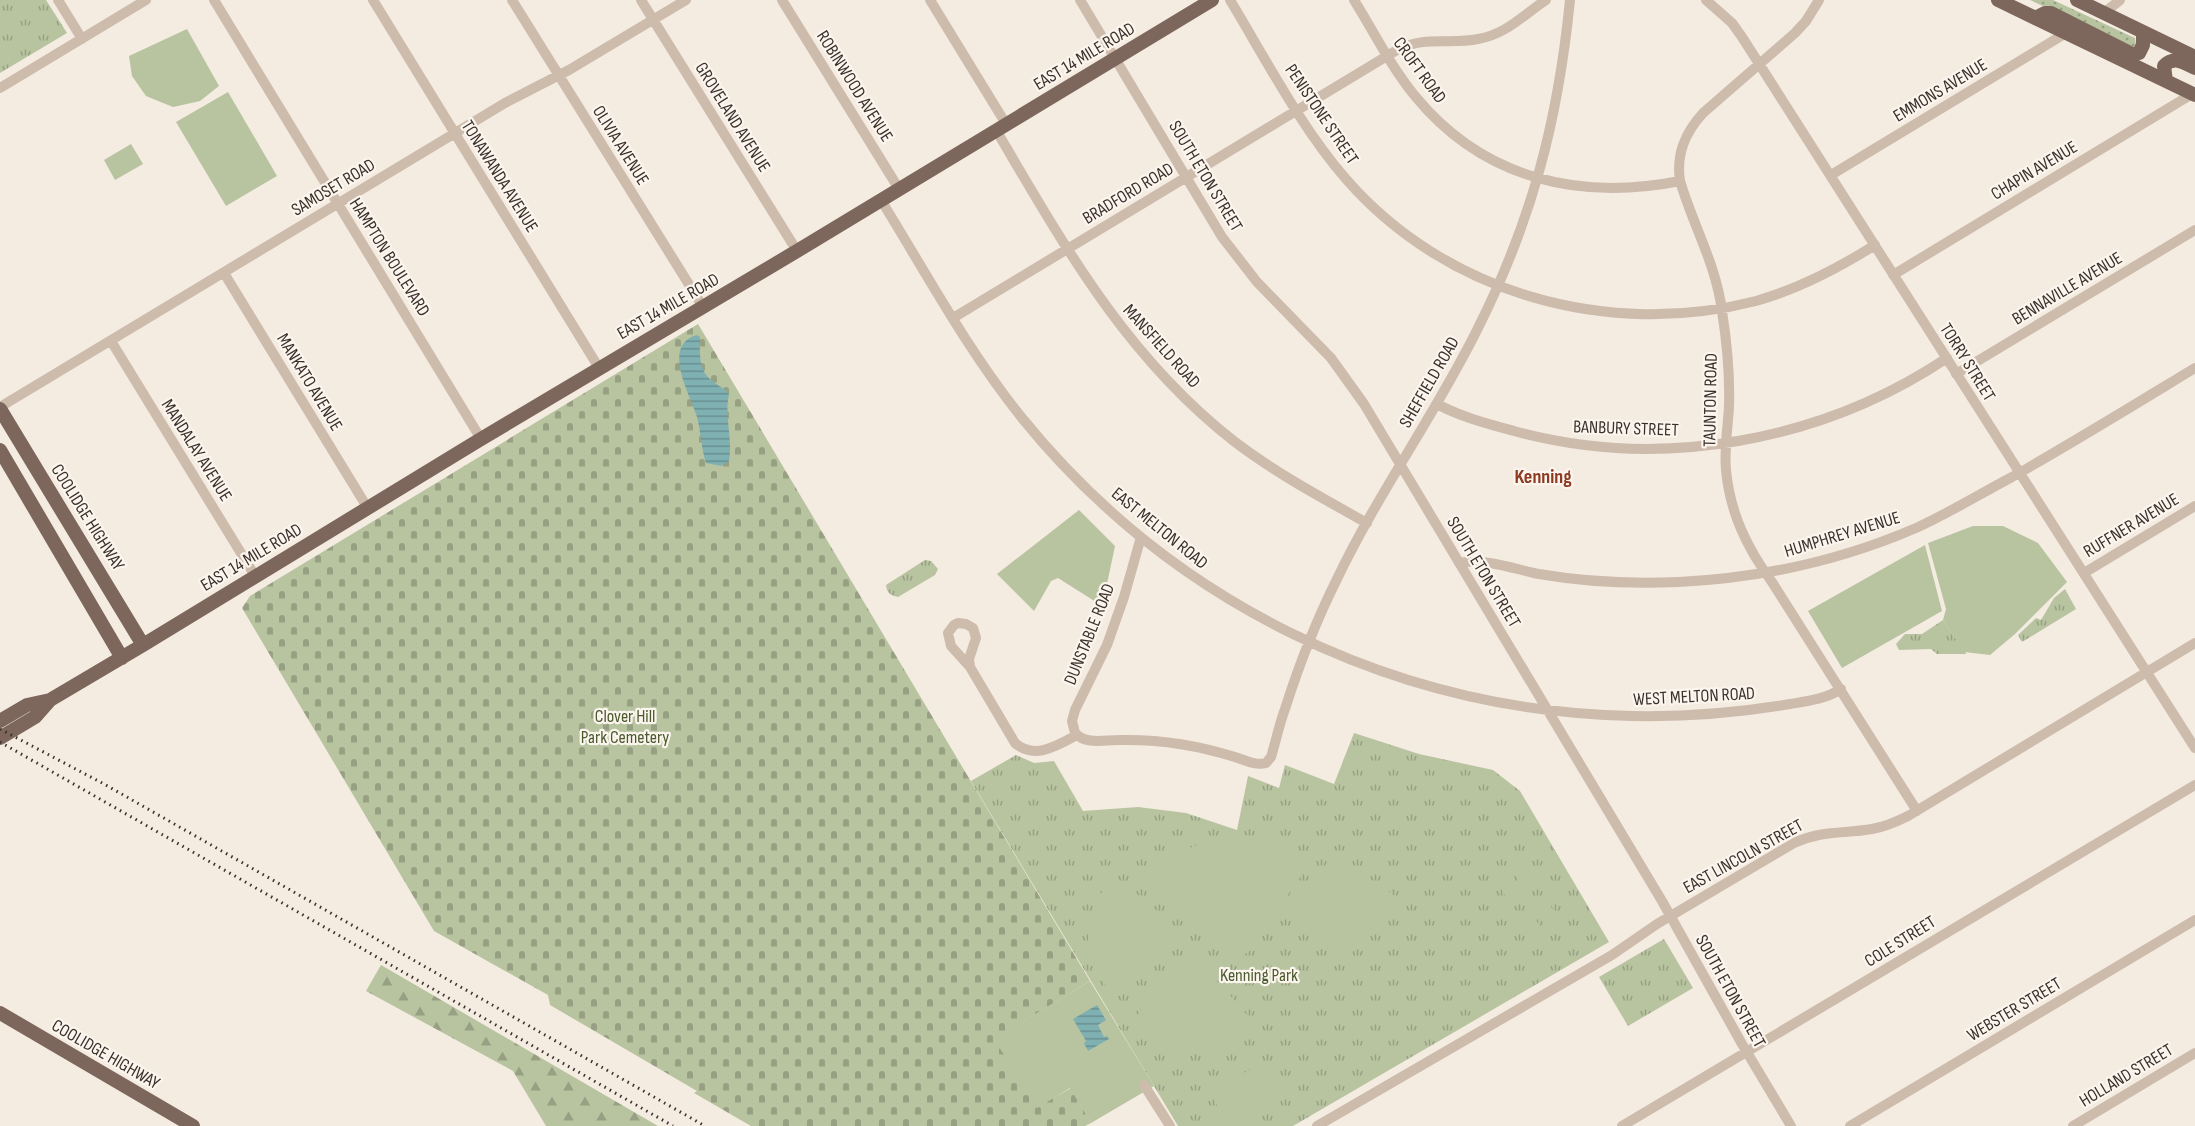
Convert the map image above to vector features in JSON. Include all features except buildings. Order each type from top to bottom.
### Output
[{"type":"main road","name":"EAST 14 MILE ROAD","points":[[50,700],[1212,0]]},
{"type":"main road","points":[[1998,0],[2194,94]]},
{"type":"main road","points":[[2077,0],[2195,57]]},
{"type":"main road","points":[[2035,18],[2051,13],[2132,54],[2142,50],[2143,32]]},
{"type":"main road","points":[[2166,81],[2164,66],[2169,61],[2178,60],[2195,68]]},
{"type":"main road","name":"COOLIDGE HIGHWAY","points":[[0,408],[144,645]]},
{"type":"main road","points":[[23,447],[16,444],[8,445],[2,454],[122,658]]},
{"type":"main road","points":[[100,621],[110,627],[118,625],[124,612]]},
{"type":"main road","points":[[0,721],[27,705],[50,700]]},
{"type":"main road","points":[[0,738],[35,717],[50,700]]},
{"type":"main road","name":"COOLIDGE HIGHWAY","points":[[0,1013],[193,1126]]},
{"type":"street","points":[[58,0],[82,39]]},
{"type":"street","points":[[0,88],[146,0]]},
{"type":"street","name":"HAMPTON BOULEVARD","points":[[214,0],[481,439]]},
{"type":"street","name":"TONAWANDA AVENUE","points":[[373,0],[599,368]]},
{"type":"street","name":"OLIVIA AVENUE","points":[[512,0],[703,307]]},
{"type":"street","name":"GROVELAND AVENUE","points":[[641,0],[797,251]]},
{"type":"street","name":"SAMOSET ROAD","points":[[0,408],[454,133],[505,103],[559,76],[686,0]]},
{"type":"street","name":"ROBINWOOD AVENUE","points":[[782,0],[899,189]]},
{"type":"street","name":"MANSFIELD ROAD","points":[[930,0],[1068,249],[1091,287],[1146,358],[1235,441],[1302,487],[1367,523]]},
{"type":"street","name":"SOUTH ETON STREET","points":[[1080,0],[1238,258],[1343,374],[1401,464],[1670,916],[1791,1126]]},
{"type":"street","name":"PENISTONE STREET","points":[[1230,0],[1298,110],[1346,180],[1390,222],[1431,251],[1498,286],[1558,304],[1614,313],[1680,314],[1757,300],[1809,282],[1875,246]]},
{"type":"street","name":"CROFT ROAD","points":[[1354,0],[1414,95],[1448,130],[1467,145],[1497,162],[1538,178],[1572,186],[1608,189],[1644,187],[1680,181]]},
{"type":"street","name":"BRADFORD ROAD","points":[[953,318],[1387,55],[1422,41],[1463,41],[1490,37],[1512,26],[1546,0]]},
{"type":"street","name":"SHEFFIELD ROAD","points":[[1079,737],[1088,741],[1136,740],[1178,743],[1255,764],[1266,763],[1271,757],[1308,642],[1338,576],[1478,330],[1525,219],[1538,178],[1558,91],[1570,0]]},
{"type":"street","name":"TORRY STREET","points":[[1706,0],[1732,23],[1759,64],[2195,748]]},
{"type":"street","name":"TAUNTON ROAD","points":[[1819,0],[1806,21],[1795,33],[1693,124],[1681,151],[1678,170],[1680,181],[1709,256],[1722,308],[1729,361],[1726,468],[1732,503],[1751,552],[1841,689],[1917,811]]},
{"type":"street","points":[[2104,13],[2120,0]]},
{"type":"street","name":"EMMONS AVENUE","points":[[1831,176],[2066,33]]},
{"type":"street","name":"CHAPIN AVENUE","points":[[1893,275],[2194,94]]},
{"type":"street","name":"EAST MELTON ROAD","points":[[881,200],[992,378],[1037,435],[1082,483],[1141,537],[1230,600],[1308,642],[1419,684],[1486,701],[1546,710]]},
{"type":"street","name":"BENNAVILLE AVENUE","points":[[1956,374],[2195,230]]},
{"type":"street","name":"MANKATO AVENUE","points":[[224,273],[368,507]]},
{"type":"street","name":"MANDALAY AVENUE","points":[[111,341],[255,576]]},
{"type":"street","name":"BANBURY STREET","points":[[1437,404],[1460,415],[1493,426],[1527,435],[1579,444],[1648,449],[1726,444],[1803,426],[1846,411],[1900,386],[1947,358]]},
{"type":"street","name":"HUMPHREY AVENUE","points":[[1459,563],[1479,562],[1540,574],[1623,582],[1699,581],[1765,573],[1837,556],[1895,536],[1952,511],[2195,368]]},
{"type":"street","name":"RUFFNER AVENUE","points":[[2084,573],[2195,506]]},
{"type":"street","name":"DUNSTABLE ROAD","points":[[1079,737],[1072,721],[1075,710],[1107,645],[1124,597],[1141,537]]},
{"type":"street","name":"EAST LINCOLN STREET","points":[[1317,1126],[1330,1123],[1612,954],[1670,916],[1804,838],[1827,832],[1883,826],[1917,811],[2195,643]]},
{"type":"street","points":[[970,667],[1011,737],[1023,750],[1039,751],[1079,737]]},
{"type":"street","name":"WEST MELTON ROAD","points":[[1546,710],[1608,716],[1650,717],[1715,714],[1802,702],[1831,695],[1841,689]]},
{"type":"street","name":"COLE STREET","points":[[1622,1126],[2195,784]]},
{"type":"street","name":"WEBSTER STREET","points":[[1850,1126],[2195,920]]},
{"type":"street","name":"HOLLAND STREET","points":[[2073,1126],[2195,1053]]},
{"type":"street","points":[[1144,1085],[1170,1126]]},
{"type":"green space","points":[[0,0],[46,0],[67,33],[0,73]]},
{"type":"green space","points":[[2030,0],[2053,0],[2135,38],[2136,46],[2131,47]]},
{"type":"green space","points":[[187,29],[219,86],[200,101],[173,107],[146,96],[132,76],[129,56]]},
{"type":"green space","points":[[228,92],[277,176],[226,206],[176,122]]},
{"type":"green space","points":[[131,144],[143,164],[115,180],[104,160]]},
{"type":"green space","name":"Clover Hill Park Cemetery","points":[[698,324],[1090,981],[995,1039],[1037,1107],[1071,1088],[1091,1123],[1085,1126],[751,1126],[694,1093],[697,1091],[550,1005],[548,995],[434,931],[242,608],[250,596]]},
{"type":"green space","points":[[1079,510],[1115,546],[1104,598],[1096,602],[1058,578],[1051,581],[1034,611],[997,574]]},
{"type":"green space","points":[[1973,526],[2003,526],[2038,543],[2067,582],[2015,634],[1990,655],[1964,652],[1943,620],[1946,609],[1928,543]]},
{"type":"green space","points":[[1925,545],[1942,611],[1842,668],[1808,611]]},
{"type":"green space","points":[[925,560],[931,561],[938,569],[935,575],[898,597],[889,593],[886,585]]},
{"type":"green space","points":[[2065,589],[2076,609],[2022,642],[2018,635],[2036,618],[2041,620],[2054,598]]},
{"type":"green space","points":[[1943,620],[1966,654],[1937,654],[1931,649],[1899,650],[1896,644],[1905,634],[1922,634]]},
{"type":"green space","name":"Kenning Park","points":[[1354,733],[1419,754],[1493,770],[1520,791],[1609,942],[1293,1126],[1178,1126],[971,781],[1016,755],[1034,763],[1054,761],[1083,811],[1138,807],[1186,813],[1237,830],[1248,776],[1279,788],[1285,765],[1334,784]]},
{"type":"green space","points":[[1232,834],[1266,837],[1288,844],[1312,860],[1248,953],[1237,955],[1206,931],[1151,878],[1159,869],[1187,849]]},
{"type":"green space","points":[[1521,856],[1537,883],[1524,891],[1508,863]]},
{"type":"green space","points":[[1505,866],[1520,893],[1508,901],[1492,873]]},
{"type":"green space","points":[[1341,868],[1372,880],[1399,900],[1349,956],[1342,957],[1281,908],[1316,879]]},
{"type":"green space","points":[[1113,876],[1150,904],[1179,932],[1171,948],[1116,997],[1094,967],[1088,940],[1089,926],[1098,899]]},
{"type":"green space","points":[[1546,898],[1562,925],[1549,933],[1533,905]]},
{"type":"green space","points":[[1529,908],[1545,935],[1532,943],[1516,915]]},
{"type":"green space","points":[[1664,939],[1693,988],[1628,1026],[1599,977]]},
{"type":"green space","points":[[1195,960],[1222,986],[1254,1023],[1220,1048],[1199,1052],[1168,1047],[1146,1038],[1131,1023],[1170,977]]},
{"type":"green space","points":[[381,965],[658,1126],[546,1126],[513,1071],[366,991]]},
{"type":"green space","points":[[1090,981],[1154,1086],[1091,1123],[1070,1088],[1037,1108],[994,1039]]},
{"type":"green space","points":[[1263,1062],[1282,1096],[1229,1126],[1210,1093]]},
{"type":"water","points":[[697,335],[700,337],[703,370],[710,379],[729,394],[727,411],[729,461],[721,466],[706,463],[697,417],[681,372],[679,360],[681,349],[686,341]]},
{"type":"water","points":[[1097,1005],[1106,1020],[1098,1025],[1104,1037],[1107,1036],[1109,1039],[1088,1051],[1084,1043],[1086,1041],[1073,1019]]},
{"type":"railway","points":[[0,729],[104,784],[705,1126]]},
{"type":"railway","points":[[0,742],[673,1126]]},
{"type":"district","name":"Kenning","points":[[1543,476]]}]
